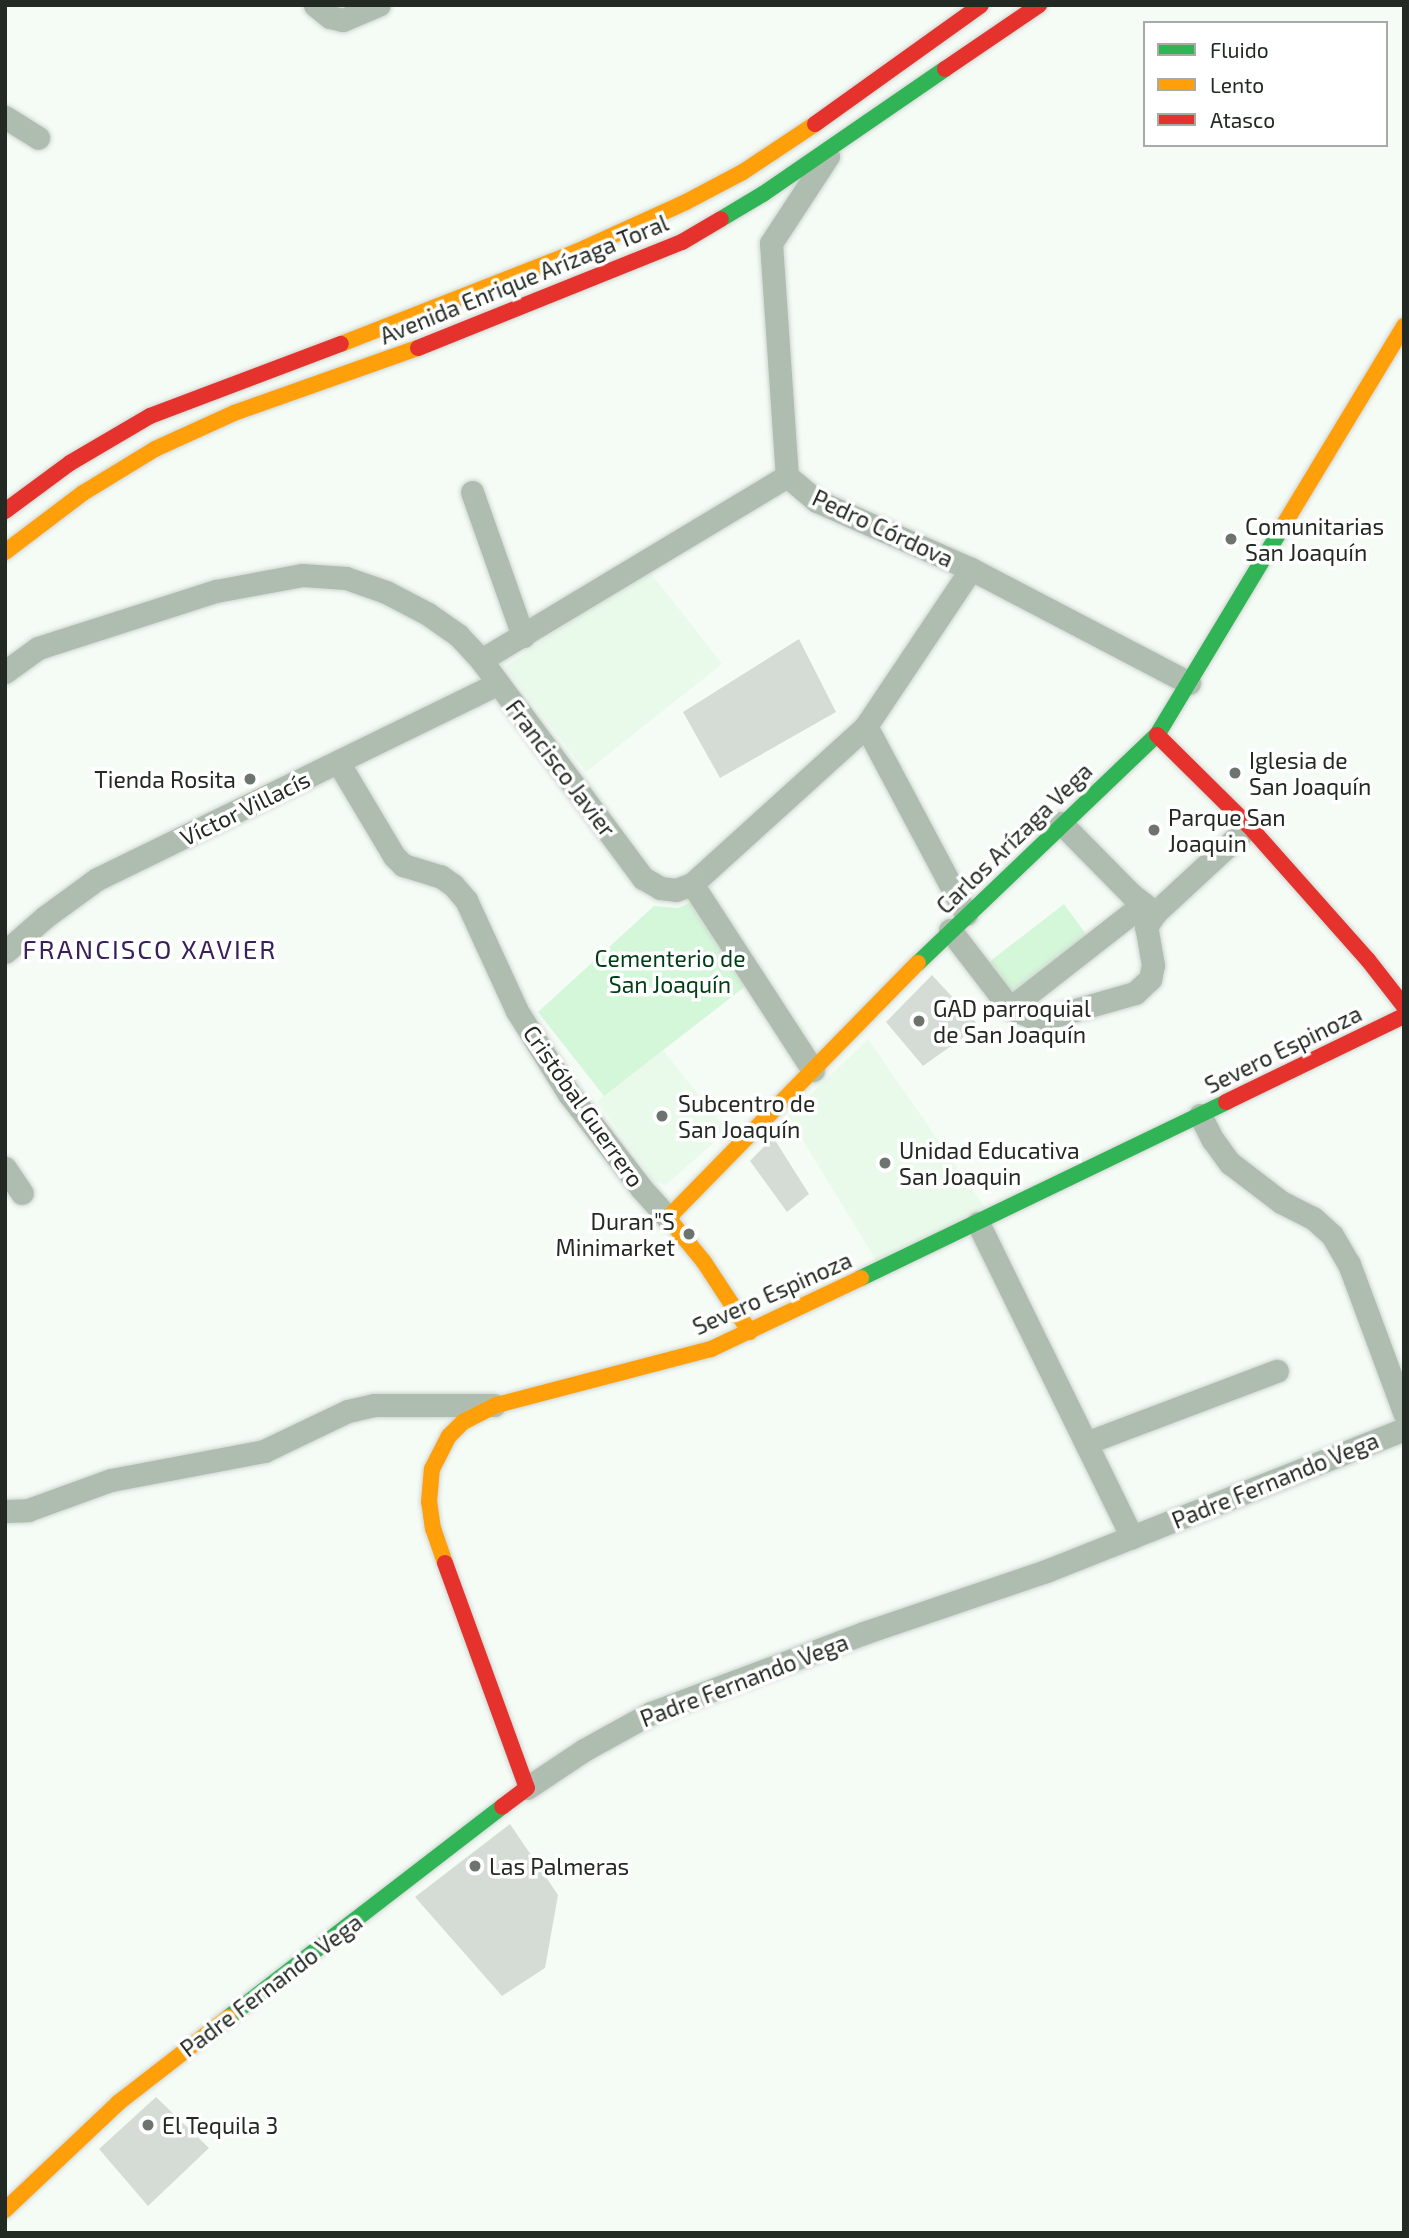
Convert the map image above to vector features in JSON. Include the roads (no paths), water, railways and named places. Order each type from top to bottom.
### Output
[{"type":"street","points":[[315,5],[330,17],[343,20],[379,5]]},
{"type":"street","name":"Avenida Enrique Arízaga Toral","points":[[5,511],[70,463],[149,416],[431,310],[576,252],[686,202],[743,172],[807,130],[981,5]]},
{"type":"street","name":"Avenida Enrique Arízaga Toral","points":[[5,552],[83,493],[156,449],[234,413],[459,334],[682,242],[763,194],[1039,5]]},
{"type":"street","points":[[5,117],[38,138]]},
{"type":"street","name":"Pedro Córdova","points":[[836,145],[771,243],[787,477],[817,501],[971,569],[1189,683]]},
{"type":"street","name":"Carlos Arízaga Vega","points":[[668,1218],[958,922],[1157,735],[1404,326]]},
{"type":"street","points":[[481,660],[787,477]]},
{"type":"street","points":[[472,492],[523,636]]},
{"type":"street","points":[[813,1070],[692,884],[866,726],[971,569]]},
{"type":"street","name":"Francisco Javier","points":[[5,672],[38,648],[216,591],[302,575],[346,578],[386,592],[428,614],[458,635],[481,660],[643,878],[660,888],[676,890],[692,884]]},
{"type":"street","name":"Víctor Villacís","points":[[5,952],[45,916],[97,878],[497,684]]},
{"type":"street","points":[[866,726],[958,922],[1010,1008],[1040,1020],[1135,993],[1150,979],[1153,965],[1146,927],[1149,908]]},
{"type":"street","points":[[1157,735],[1249,826],[1404,1006]]},
{"type":"street","name":"Cristóbal Guerrero","points":[[338,762],[394,856],[403,865],[440,876],[453,885],[466,900],[517,1011],[556,1073],[641,1188],[668,1218]]},
{"type":"street","points":[[1061,823],[1149,908]]},
{"type":"street","points":[[1010,1008],[1149,908],[1249,826]]},
{"type":"street","name":"Severo Espinoza","points":[[527,1788],[433,1530],[429,1502],[432,1469],[449,1436],[479,1411],[711,1349],[750,1332],[1404,1016]]},
{"type":"street","points":[[1200,1115],[1213,1140],[1230,1163],[1281,1202],[1313,1218],[1332,1235],[1349,1264],[1404,1412]]},
{"type":"street","points":[[5,1168],[22,1193]]},
{"type":"street","points":[[668,1218],[704,1262],[750,1332]]},
{"type":"street","points":[[978,1223],[1132,1537]]},
{"type":"street","points":[[1086,1443],[1277,1371]]},
{"type":"street","points":[[5,1511],[28,1510],[111,1480],[264,1451],[348,1411],[374,1405],[497,1405]]},
{"type":"street","name":"Padre Fernando Vega","points":[[5,2210],[118,2103],[527,1788],[584,1750],[651,1713],[864,1633],[1046,1571],[1404,1429]]},
{"type":"place","name":"Comunitarias San Joaquín","points":[[1231,539]]},
{"type":"place","name":"Iglesia de San Joaquín","points":[[1235,773]]},
{"type":"place","name":"Tienda Rosita","points":[[250,779]]},
{"type":"place","name":"Parque San Joaquin","points":[[1154,830]]},
{"type":"place","name":"GAD parroquial de San Joaquín","points":[[919,1021]]},
{"type":"place","name":"Subcentro de San Joaquín","points":[[662,1116]]},
{"type":"place","name":"Unidad Educativa San Joaquin","points":[[885,1163]]},
{"type":"place","name":"Duran\"S Minimarket","points":[[689,1234]]},
{"type":"place","name":"Las Palmeras","points":[[475,1866]]},
{"type":"place","name":"El Tequila 3","points":[[148,2125]]},
{"type":"district","name":"FRANCISCO XAVIER","points":[[150,949]]},
{"type":"park label","name":"Cementerio de San Joaquín","points":[[670,971]]}]
